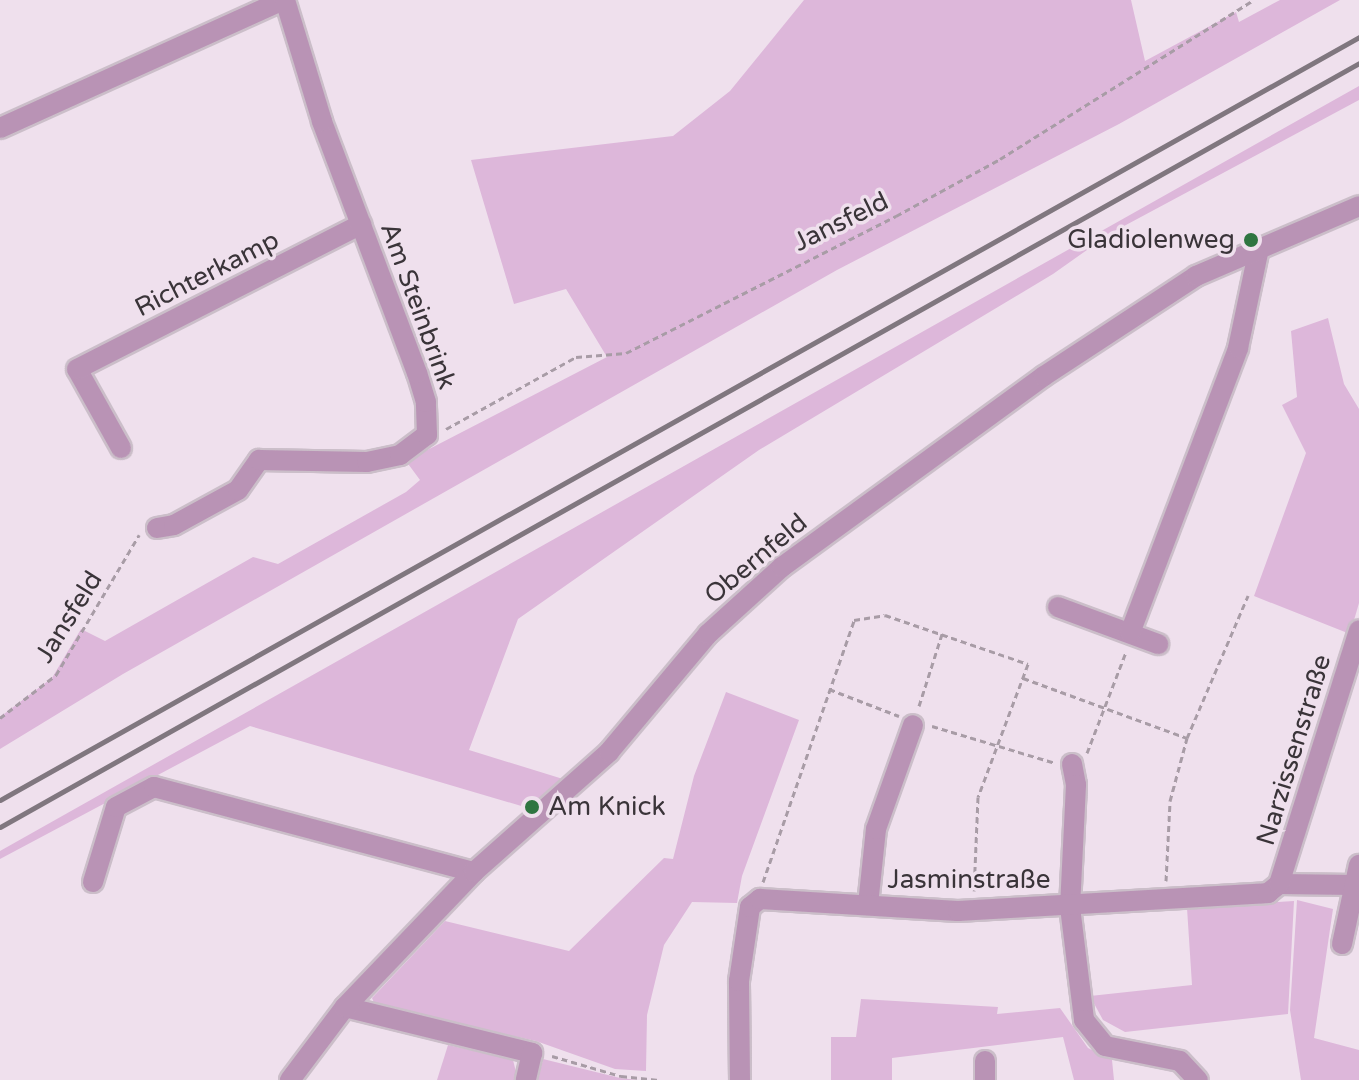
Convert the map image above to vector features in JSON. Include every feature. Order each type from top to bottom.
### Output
[{"type":"street","points":[[0,128],[284,0]]},
{"type":"street","name":"Am Steinbrink","points":[[284,0],[361,224],[417,373],[426,402],[427,435]]},
{"type":"street","name":"Obernfeld","points":[[290,1080],[345,1007],[474,872],[609,752],[708,634],[782,567],[1044,376],[1196,276],[1359,206]]},
{"type":"street","name":"Richterkamp","points":[[121,448],[77,369],[361,224]]},
{"type":"street","points":[[1130,633],[1238,348],[1259,248]]},
{"type":"street","points":[[157,528],[174,525],[238,490],[259,460],[367,462],[400,455],[427,435]]},
{"type":"street","points":[[1058,607],[1158,644]]},
{"type":"street","name":"Narzissenstraße","points":[[1354,885],[1274,889],[1359,630]]},
{"type":"street","name":"Jasminstraße","points":[[868,905],[876,829],[913,725]]},
{"type":"street","name":"Jasminstraße","points":[[1070,907],[1076,785],[1072,764]]},
{"type":"street","points":[[93,882],[116,807],[154,787],[474,872]]},
{"type":"street","points":[[1342,944],[1359,865]]},
{"type":"street","name":"Jasminstraße","points":[[740,1080],[739,981],[750,907],[760,899],[958,911],[1070,907],[1274,889]]},
{"type":"street","points":[[1070,907],[1077,991],[1091,1034],[1105,1046],[1180,1061],[1198,1080]]},
{"type":"street","points":[[345,1007],[532,1053],[526,1080]]},
{"type":"path","name":"Jansfeld","points":[[427,435],[457,426],[576,357],[626,353],[1000,159],[1253,0]]},
{"type":"path","name":"Jansfeld","points":[[0,718],[56,675],[140,534],[157,528]]},
{"type":"path","points":[[1166,900],[1170,801],[1187,738],[1248,596]]},
{"type":"path","points":[[829,689],[884,707],[913,725],[942,727],[1054,763],[1072,764],[1089,752],[1130,633]]},
{"type":"path","points":[[913,725],[942,634]]},
{"type":"path","points":[[1023,678],[1187,738]]},
{"type":"path","points":[[532,1053],[621,1076],[659,1080]]},
{"type":"shaded area","points":[[804,0],[1131,0],[1145,61],[1236,12],[1239,22],[1280,0],[1340,0],[1119,124],[837,270],[123,674],[0,749],[0,717],[52,678],[81,629],[105,641],[253,557],[278,564],[406,492],[420,480],[406,461],[607,357],[566,289],[514,304],[471,160],[673,136],[730,91]]},
{"type":"shaded area","points":[[1359,86],[1359,100],[1111,233],[1053,274],[759,450],[518,619],[469,750],[563,779],[528,808],[250,726],[0,859],[0,851]]},
{"type":"shaded area","points":[[1328,318],[1344,384],[1359,409],[1359,603],[1350,634],[1254,596],[1306,453],[1282,405],[1297,397],[1291,331]]},
{"type":"shaded area","points":[[726,692],[799,720],[742,876],[737,903],[692,902],[664,945],[647,1015],[646,1071],[615,1069],[536,1041],[375,1005],[372,998],[445,921],[569,951],[664,858],[673,859],[694,776]]},
{"type":"shaded area","points":[[1297,900],[1333,909],[1314,1038],[1359,1050],[1359,1080],[1301,1080],[1290,1010]]},
{"type":"shaded area","points":[[1294,901],[1288,1014],[1125,1032],[1103,1020],[1090,996],[1192,985],[1187,908]]},
{"type":"shaded area","points":[[861,999],[998,1007],[997,1014],[1060,1008],[1088,1048],[1112,1060],[1114,1080],[1074,1080],[1063,1037],[892,1058],[892,1080],[831,1080],[831,1037],[856,1037]]},
{"type":"shaded area","points":[[448,1045],[513,1060],[518,1080],[437,1080]]},
{"type":"shaded area","points":[[543,1059],[620,1078],[638,1080],[538,1080]]},
{"type":"railway","points":[[0,800],[1359,37]]},
{"type":"railway","points":[[0,827],[1359,63]]},
{"type":"place","name":"Gladiolenweg","points":[[1251,240]]},
{"type":"place","name":"Am Knick","points":[[532,807]]}]
